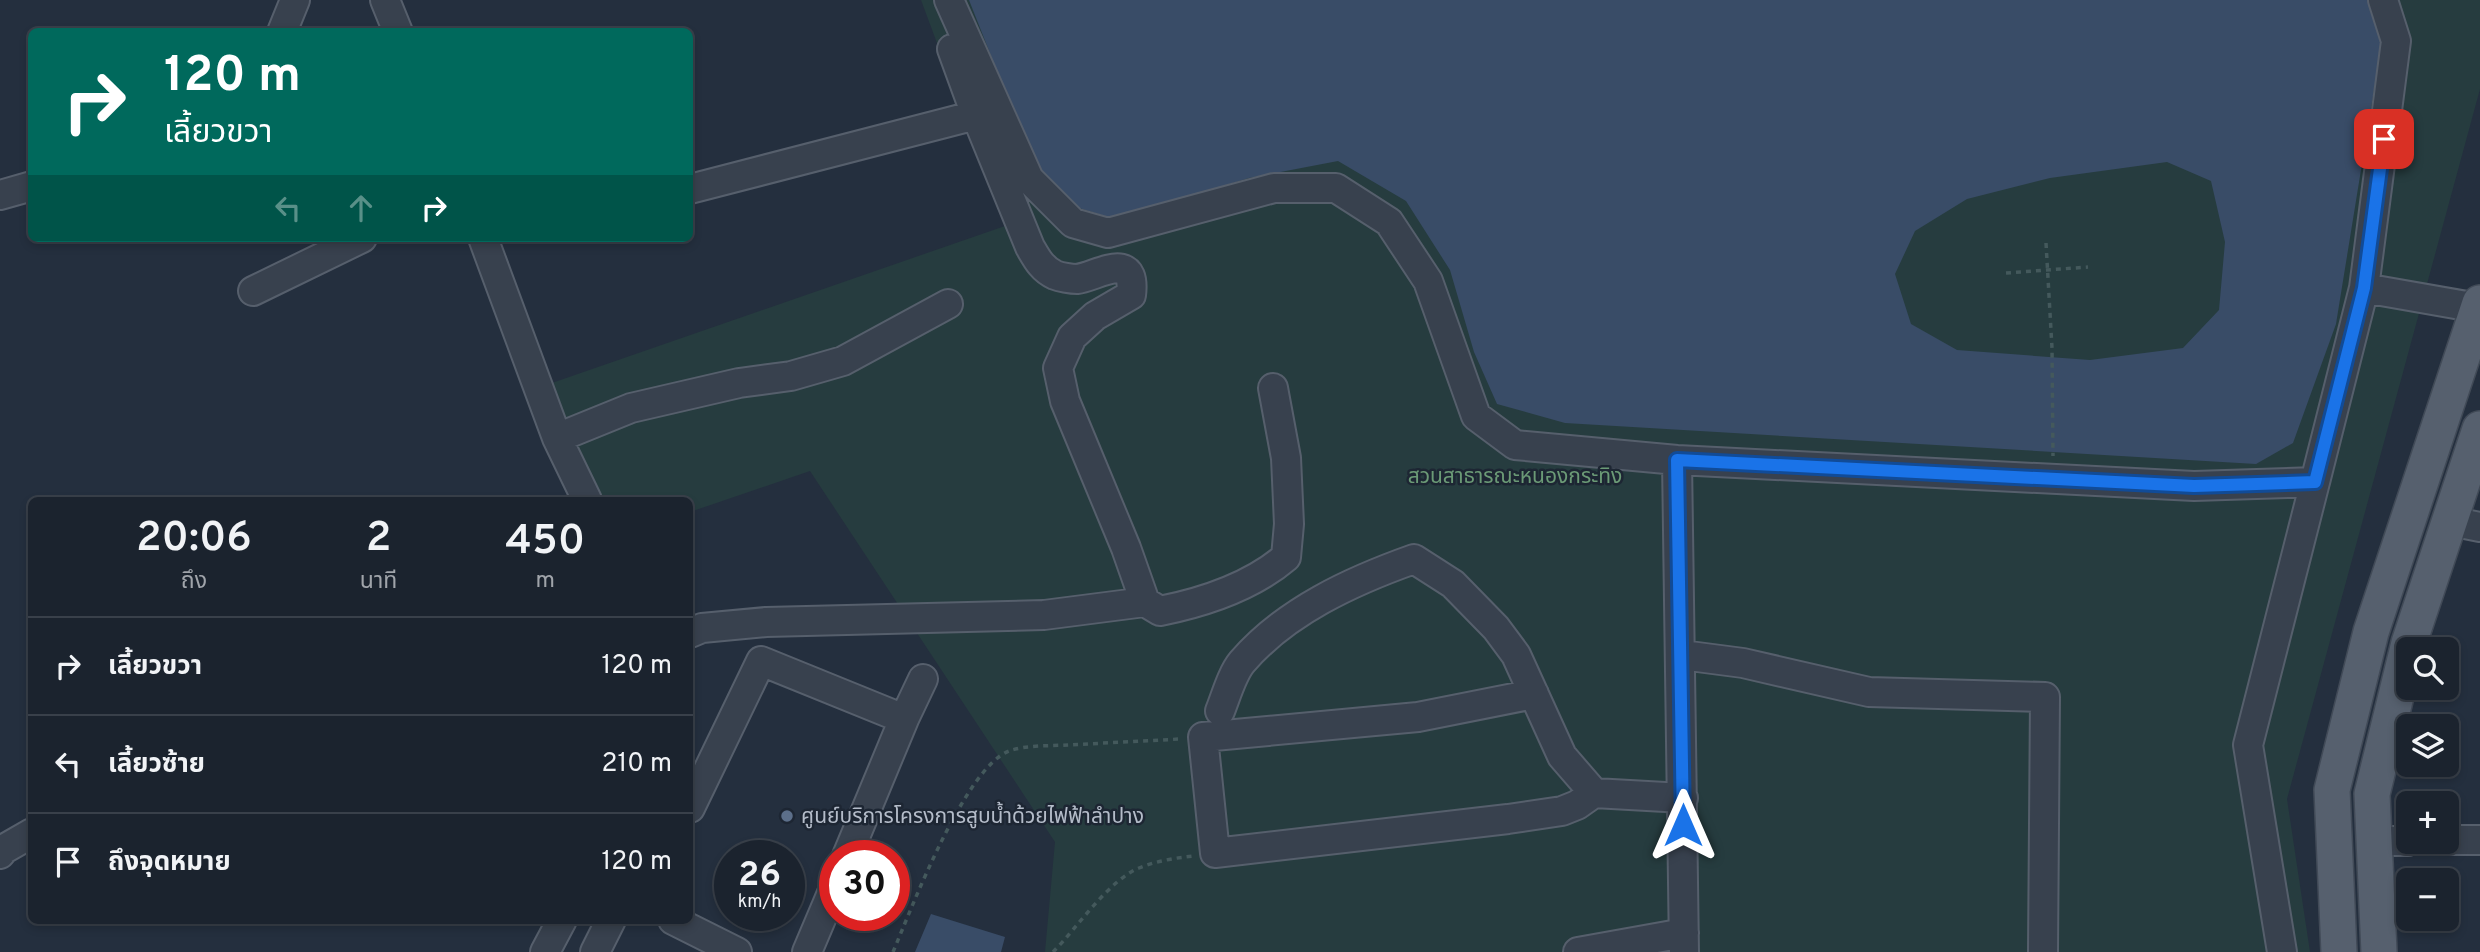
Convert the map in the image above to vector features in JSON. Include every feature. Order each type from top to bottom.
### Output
[{"type":"main road","points":[[2339,952],[2332,790],[2371,632],[2479,305]]},
{"type":"main road","points":[[2379,952],[2372,794],[2409,643],[2465,524],[2480,429]]},
{"type":"street","points":[[284,28],[296,0]]},
{"type":"street","points":[[385,0],[396,28]]},
{"type":"street","points":[[934,0],[976,115],[1030,247],[1041,265],[1057,276],[1077,279],[1115,267],[1125,271],[1132,284],[1131,295],[1094,316],[1072,337],[1058,368],[1065,401],[1126,548],[1145,602]]},
{"type":"street","points":[[949,0],[1029,179],[1073,223],[1108,233],[1274,188],[1336,188],[1388,222],[1428,281],[1476,416],[1515,445],[1677,460],[2194,486],[2315,482]]},
{"type":"street","points":[[2282,952],[2248,745],[2364,288],[2396,41],[2383,0]]},
{"type":"street","points":[[693,188],[976,115]]},
{"type":"street","points":[[0,195],[28,187]]},
{"type":"street","points":[[253,291],[354,242]]},
{"type":"street","points":[[490,242],[557,438],[586,497]]},
{"type":"street","points":[[2364,288],[2479,305]]},
{"type":"street","points":[[557,438],[631,408],[739,383],[791,376],[843,360],[948,304]]},
{"type":"street","points":[[693,632],[702,628],[766,622],[1044,615],[1145,602],[1160,611],[1240,588],[1271,570],[1286,557],[1289,524],[1286,458],[1273,388]]},
{"type":"street","points":[[1578,952],[1684,942],[1682,654],[1677,460]]},
{"type":"street","points":[[1220,711],[1240,664],[1285,622],[1377,572],[1414,559],[1452,584],[1496,628],[1516,654],[1562,756],[1594,793]]},
{"type":"street","points":[[1682,654],[1743,663],[1869,692],[2045,697],[2043,952]]},
{"type":"street","points":[[693,802],[761,661],[904,719]]},
{"type":"street","points":[[854,840],[923,679]]},
{"type":"street","points":[[1534,694],[1418,716],[1203,737],[1215,853],[1562,811],[1577,805],[1594,793],[1683,798]]},
{"type":"street","points":[[0,854],[28,835]]},
{"type":"street","points":[[2459,840],[2480,840]]},
{"type":"street","points":[[2374,841],[2396,841]]},
{"type":"street","points":[[545,952],[560,924]]},
{"type":"street","points":[[594,952],[609,924]]},
{"type":"street","points":[[681,924],[737,952]]},
{"type":"street","points":[[807,952],[819,924]]},
{"type":"path","points":[[2046,243],[2052,348],[2053,479]]},
{"type":"path","points":[[2006,273],[2088,267]]},
{"type":"path","points":[[892,952],[941,841],[979,776],[1009,751],[1035,747],[1203,737]]},
{"type":"path","points":[[1054,952],[1118,880],[1139,868],[1169,859],[1215,853]]},
{"type":"green space","name":"สวนสาธารณะหนองกระทิง","points":[[921,0],[2480,0],[2480,89],[2287,799],[2310,952],[1045,952],[1055,842],[810,471],[693,511],[693,497],[596,497],[549,384],[1005,226]]},
{"type":"water","points":[[969,0],[2371,0],[2384,28],[2336,324],[2293,443],[2256,464],[1565,423],[1497,404],[1474,352],[1450,270],[1406,201],[1338,161],[1249,178],[1115,219],[1069,205],[1038,175]],"holes":[[[2167,162],[2211,181],[2225,242],[2219,310],[2183,348],[2090,360],[1957,350],[1911,324],[1895,274],[1915,231],[1967,199],[2050,178]]]},
{"type":"water","points":[[931,914],[1005,937],[1001,952],[915,952]]},
{"type":"place","name":"ศูนย์บริการโครงการสูบน้ำด้วยไฟฟ้าลําปาง","points":[[787,816]]},
{"type":"route","points":[[1683,825],[1677,460],[2194,486],[2315,482],[2364,288],[2384,139]]}]
